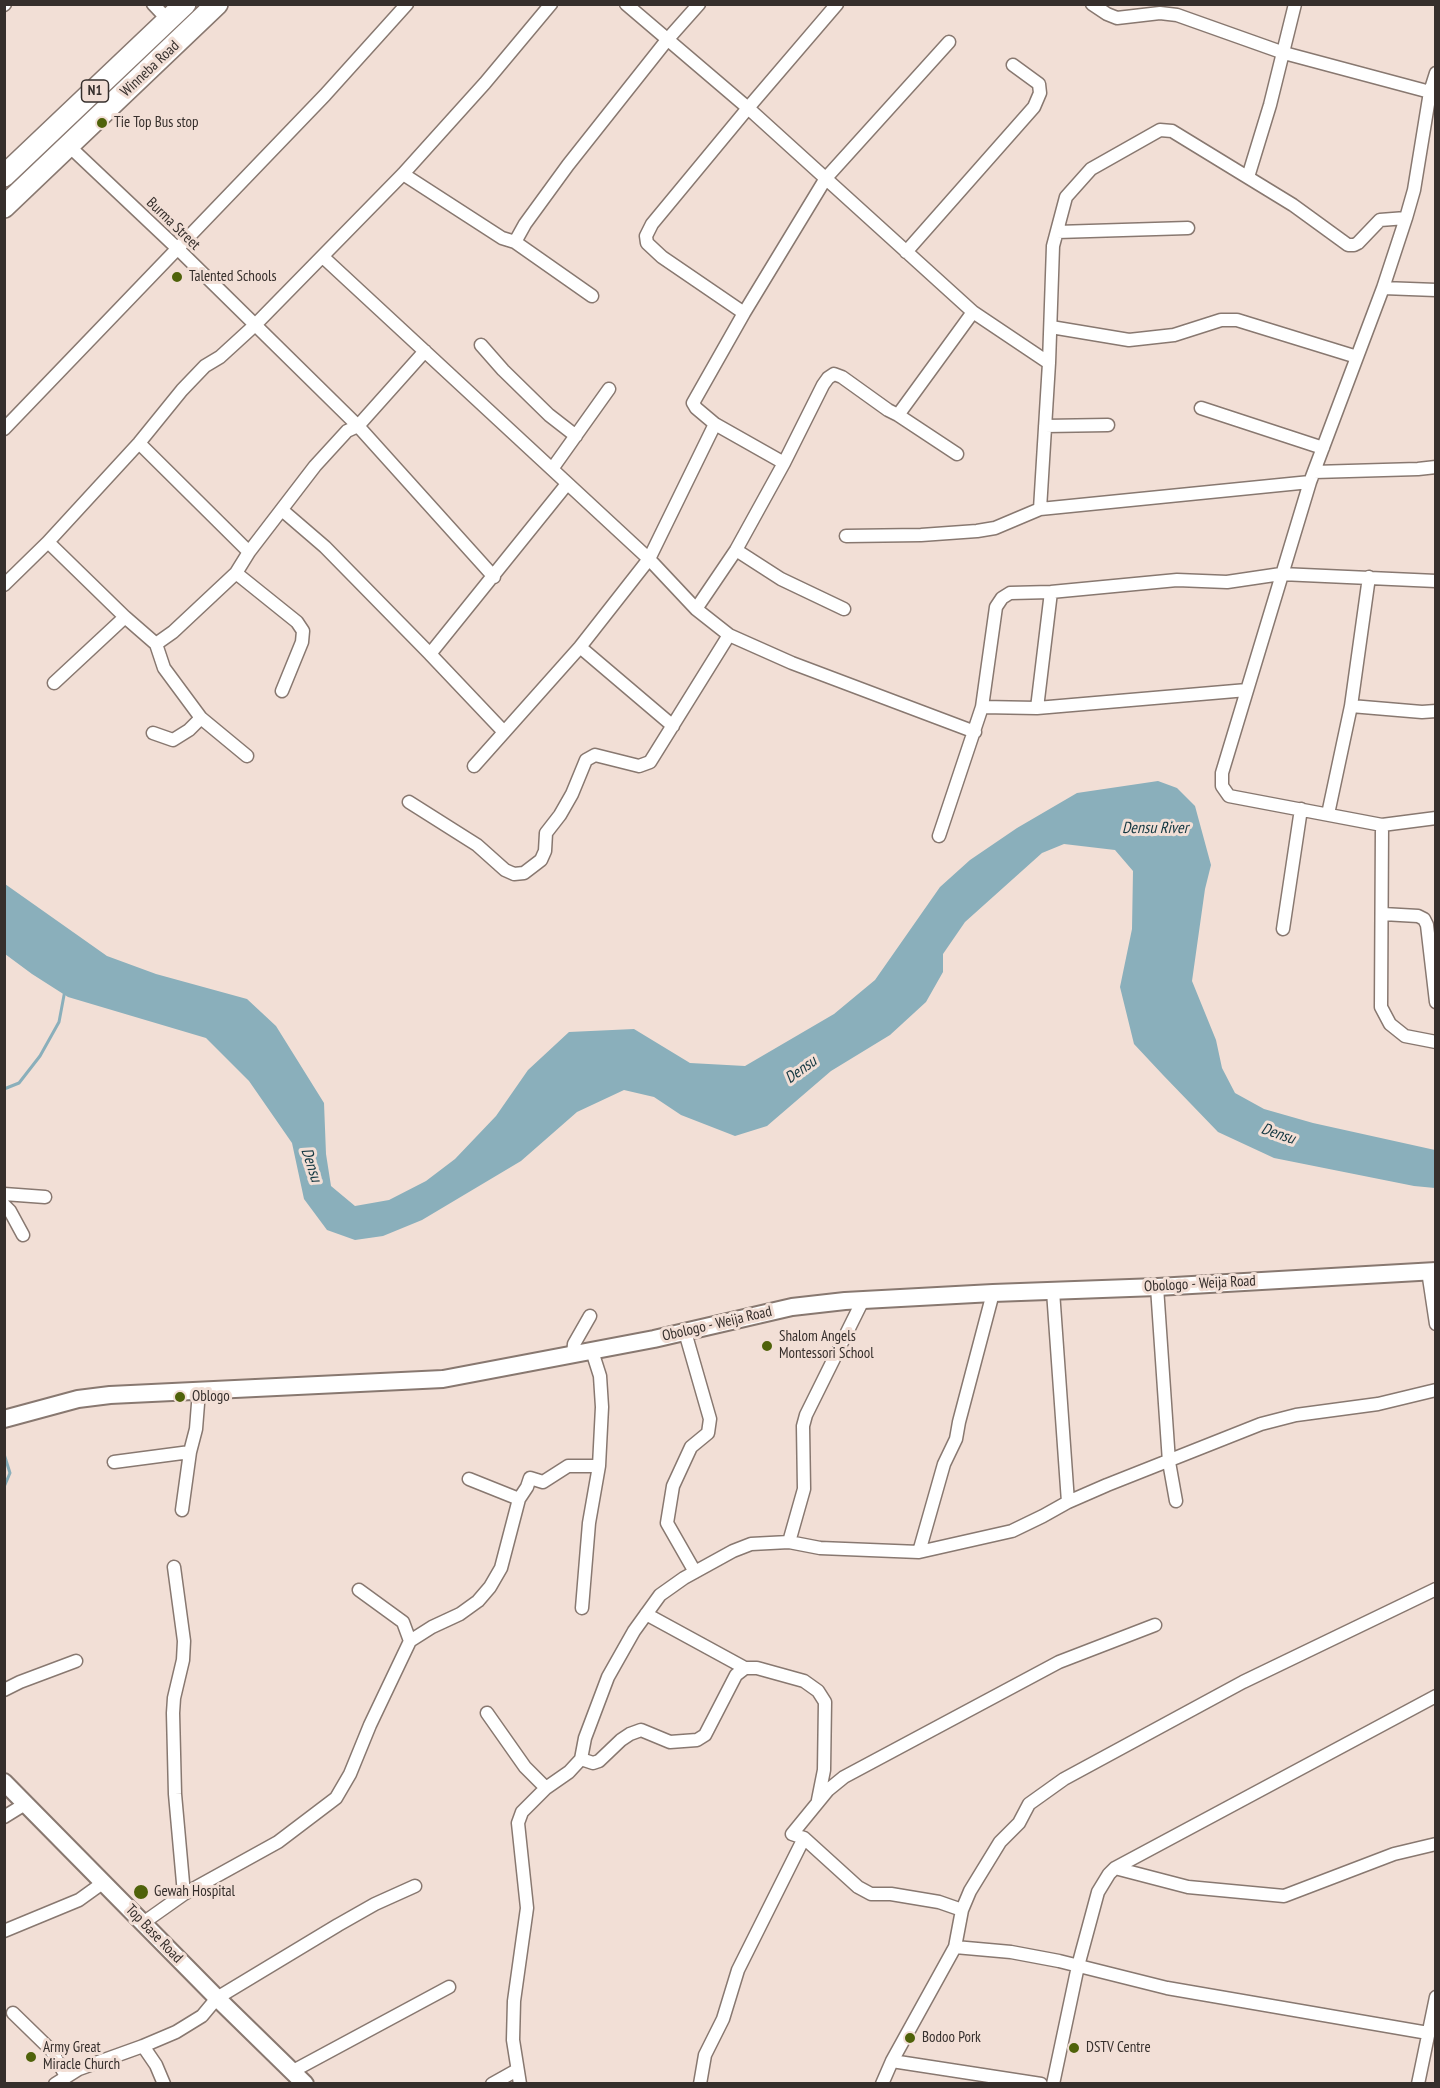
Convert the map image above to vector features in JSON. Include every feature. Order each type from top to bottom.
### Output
[{"type":"highway","name":"Winneba Road","points":[[4,176],[185,4]]},
{"type":"highway","name":"Winneba Road","points":[[4,207],[217,4]]},
{"type":"street","points":[[153,4],[169,21]]},
{"type":"street","points":[[4,429],[325,95],[407,4]]},
{"type":"street","points":[[4,585],[48,542],[139,443],[182,390],[205,366],[220,357],[255,325],[403,174],[485,83],[551,4]]},
{"type":"street","points":[[626,4],[748,108],[973,312],[1049,363]]},
{"type":"street","points":[[515,242],[525,224],[568,165],[667,40],[699,4]]},
{"type":"street","points":[[744,313],[662,257],[647,243],[646,236],[652,225],[748,108],[837,4]]},
{"type":"street","points":[[1092,4],[1117,18],[1160,13],[1177,15],[1284,53],[1430,92]]},
{"type":"street","points":[[1248,177],[1284,53],[1295,4]]},
{"type":"street","points":[[784,463],[715,424],[693,403],[744,313],[826,178],[950,42]]},
{"type":"street","points":[[906,252],[1034,107],[1040,93],[1039,84],[1013,65]]},
{"type":"street","points":[[1436,73],[1430,92],[1414,190],[1406,218],[1383,288],[1312,477],[1222,773],[1222,786],[1229,796],[1382,825],[1436,818]]},
{"type":"street","points":[[1040,509],[1051,327],[1053,246],[1066,197],[1091,169],[1160,130],[1172,131],[1293,205],[1348,245],[1358,243],[1380,219],[1406,218]]},
{"type":"street","name":"Burma Street","points":[[69,146],[178,249],[358,426],[494,577]]},
{"type":"street","points":[[403,174],[502,238],[515,242],[592,296]]},
{"type":"street","points":[[1057,232],[1188,228]]},
{"type":"street","points":[[323,257],[648,559],[696,609],[729,635],[792,663],[975,732]]},
{"type":"street","points":[[1383,288],[1436,290]]},
{"type":"street","points":[[898,415],[973,312]]},
{"type":"street","points":[[1051,327],[1129,340],[1174,335],[1221,320],[1237,320],[1357,357]]},
{"type":"street","points":[[481,345],[549,415],[576,436]]},
{"type":"street","points":[[156,645],[236,573],[249,552],[315,466],[347,431],[358,426],[425,351]]},
{"type":"street","points":[[696,609],[736,550],[784,463],[823,385],[834,374],[842,377],[888,410],[957,454]]},
{"type":"street","points":[[552,469],[609,389]]},
{"type":"street","points":[[1201,408],[1323,448]]},
{"type":"street","points":[[474,766],[580,647],[648,559],[715,424]]},
{"type":"street","points":[[1045,426],[1108,425]]},
{"type":"street","points":[[139,443],[249,552]]},
{"type":"street","points":[[846,536],[921,535],[977,531],[995,528],[1040,509],[1312,477],[1436,466]]},
{"type":"street","points":[[430,654],[567,484]]},
{"type":"street","points":[[282,510],[325,547],[504,732]]},
{"type":"street","points":[[48,542],[156,645],[164,668],[201,718],[247,756]]},
{"type":"street","points":[[736,550],[781,579],[844,609]]},
{"type":"street","points":[[236,573],[297,622],[303,631],[302,642],[282,691]]},
{"type":"street","points":[[939,836],[982,707],[996,607],[1010,593],[1051,592],[1176,580],[1227,582],[1281,574],[1436,581]]},
{"type":"street","points":[[1328,814],[1351,706],[1369,578]]},
{"type":"street","points":[[1037,708],[1051,592]]},
{"type":"street","points":[[54,683],[125,617]]},
{"type":"street","points":[[409,802],[477,845],[505,870],[524,873],[542,860],[546,833],[572,794],[586,760],[595,755],[639,766],[650,762],[729,635]]},
{"type":"street","points":[[580,647],[673,726]]},
{"type":"street","points":[[982,707],[1037,708],[1247,690]]},
{"type":"street","points":[[1351,706],[1422,712],[1436,711]]},
{"type":"street","points":[[153,733],[174,740],[201,718]]},
{"type":"street","points":[[1283,929],[1301,809]]},
{"type":"street","points":[[1382,825],[1381,1006],[1390,1024],[1405,1035],[1436,1042]]},
{"type":"street","points":[[1383,914],[1418,916],[1424,919],[1436,1002]]},
{"type":"street","points":[[4,1194],[45,1197]]},
{"type":"street","points":[[4,1205],[10,1211],[22,1235]]},
{"type":"street","points":[[1432,1271],[1436,1324]]},
{"type":"street","name":"Obologo - Weija Road","points":[[4,1419],[78,1399],[443,1379],[685,1332],[792,1307],[863,1300],[1157,1287],[1432,1271]]},
{"type":"street","points":[[1157,1287],[1168,1462],[1176,1501]]},
{"type":"street","points":[[1053,1290],[1068,1502]]},
{"type":"street","points":[[920,1552],[944,1464],[956,1439],[993,1293]]},
{"type":"street","points":[[789,1542],[804,1489],[803,1426],[806,1415],[863,1300]]},
{"type":"street","points":[[573,1355],[574,1344],[590,1317]]},
{"type":"street","points":[[685,1332],[710,1419],[708,1433],[691,1447],[673,1486],[667,1522],[695,1572]]},
{"type":"street","points":[[582,1608],[589,1522],[599,1466],[603,1393],[592,1351]]},
{"type":"street","points":[[520,2084],[513,2040],[514,2001],[527,1908],[518,1823],[522,1812],[546,1788],[569,1772],[581,1759],[585,1738],[608,1677],[634,1631],[660,1595],[695,1572],[751,1544],[789,1542],[820,1548],[920,1552],[1012,1531],[1068,1502],[1269,1422],[1296,1415],[1378,1404],[1436,1390]]},
{"type":"street","points":[[182,1510],[190,1452],[196,1429],[199,1391]]},
{"type":"street","points":[[114,1462],[190,1452]]},
{"type":"street","points":[[143,1923],[184,1894],[278,1842],[336,1798],[350,1774],[370,1725],[410,1641],[432,1626],[460,1614],[478,1601],[490,1587],[501,1568],[519,1499],[530,1478],[543,1482],[568,1467],[599,1466]]},
{"type":"street","points":[[469,1479],[519,1499]]},
{"type":"street","points":[[174,1566],[184,1641],[183,1660],[173,1713],[175,1794],[184,1894]]},
{"type":"street","points":[[359,1590],[403,1622],[410,1641]]},
{"type":"street","points":[[882,2084],[892,2061],[955,1947],[962,1910],[970,1891],[1000,1842],[1019,1823],[1029,1804],[1064,1779],[1243,1682],[1435,1590]]},
{"type":"street","points":[[646,1614],[745,1668],[757,1668],[804,1681],[818,1691],[825,1702],[824,1770],[817,1805]]},
{"type":"street","points":[[962,1910],[930,1900],[891,1893],[871,1894],[858,1887],[804,1838],[792,1834],[828,1790],[844,1777],[1059,1662],[1155,1626]]},
{"type":"street","points":[[4,1690],[76,1661]]},
{"type":"street","points":[[581,1759],[593,1763],[599,1761],[621,1740],[641,1730],[670,1742],[697,1740],[705,1735],[736,1675],[745,1668]]},
{"type":"street","points":[[1053,2084],[1078,1966],[1098,1892],[1103,1881],[1115,1868],[1436,1696]]},
{"type":"street","points":[[487,1713],[525,1767],[546,1788]]},
{"type":"street","name":"Top Base Road","points":[[4,1782],[217,1998],[299,2077]]},
{"type":"street","points":[[4,1817],[25,1804]]},
{"type":"street","points":[[699,2084],[705,2055],[723,2019],[738,1970],[804,1838]]},
{"type":"street","points":[[1115,1868],[1188,1887],[1284,1896],[1394,1854],[1436,1844]]},
{"type":"street","points":[[4,1931],[78,1899],[104,1882]]},
{"type":"street","points":[[54,2084],[66,2076],[176,2032],[202,2016],[217,1998],[375,1904],[415,1886]]},
{"type":"street","points":[[955,1947],[1011,1952],[1167,1988],[1428,2033]]},
{"type":"street","points":[[299,2077],[449,1987]]},
{"type":"street","points":[[1418,2084],[1436,1997]]},
{"type":"street","points":[[13,2013],[51,2050],[66,2076]]},
{"type":"street","points":[[143,2046],[156,2065],[164,2084]]},
{"type":"street","points":[[892,2061],[1012,2082],[1041,2084]]},
{"type":"street","points":[[492,2084],[518,2070]]},
{"type":"water","name":"Densu River","points":[[1158,781],[1177,788],[1195,806],[1211,865],[1205,889],[1192,981],[1216,1040],[1222,1068],[1235,1093],[1264,1109],[1313,1123],[1435,1150],[1435,1188],[1414,1186],[1274,1158],[1218,1132],[1163,1075],[1134,1044],[1120,987],[1132,929],[1133,871],[1115,850],[1064,844],[1042,853],[965,922],[943,954],[943,972],[926,1002],[890,1035],[831,1071],[767,1126],[735,1136],[681,1115],[654,1097],[624,1090],[577,1112],[521,1161],[422,1220],[383,1236],[355,1240],[327,1230],[304,1199],[292,1143],[249,1081],[206,1038],[68,997],[5,954],[5,884],[107,956],[156,974],[247,999],[276,1026],[324,1103],[326,1154],[331,1186],[355,1206],[389,1200],[426,1181],[455,1159],[496,1116],[528,1070],[569,1032],[634,1029],[690,1063],[745,1066],[834,1014],[875,980],[940,887],[970,860],[1017,828],[1077,793]]},
{"type":"waterway","points":[[4,1089],[19,1083],[40,1056],[59,1022],[65,990]]},
{"type":"waterway","points":[[4,1454],[10,1473],[4,1487]]},
{"type":"place","name":"Tie Top Bus stop","points":[[102,123]]},
{"type":"place","name":"Talented Schools","points":[[177,277]]},
{"type":"place","name":"Shalom Angels Montessori School","points":[[767,1346]]},
{"type":"place","name":"Oblogo","points":[[180,1397]]},
{"type":"place","name":"Gewah Hospital","points":[[141,1892]]},
{"type":"place","name":"Bodoo Pork","points":[[910,2038]]},
{"type":"place","name":"DSTV Centre","points":[[1074,2048]]},
{"type":"place","name":"Army Great Miracle Church","points":[[31,2057]]},
{"type":"water label","name":"Densu","points":[[801,1070]]},
{"type":"water label","name":"Densu","points":[[1278,1134]]},
{"type":"water label","name":"Densu","points":[[311,1165]]}]
